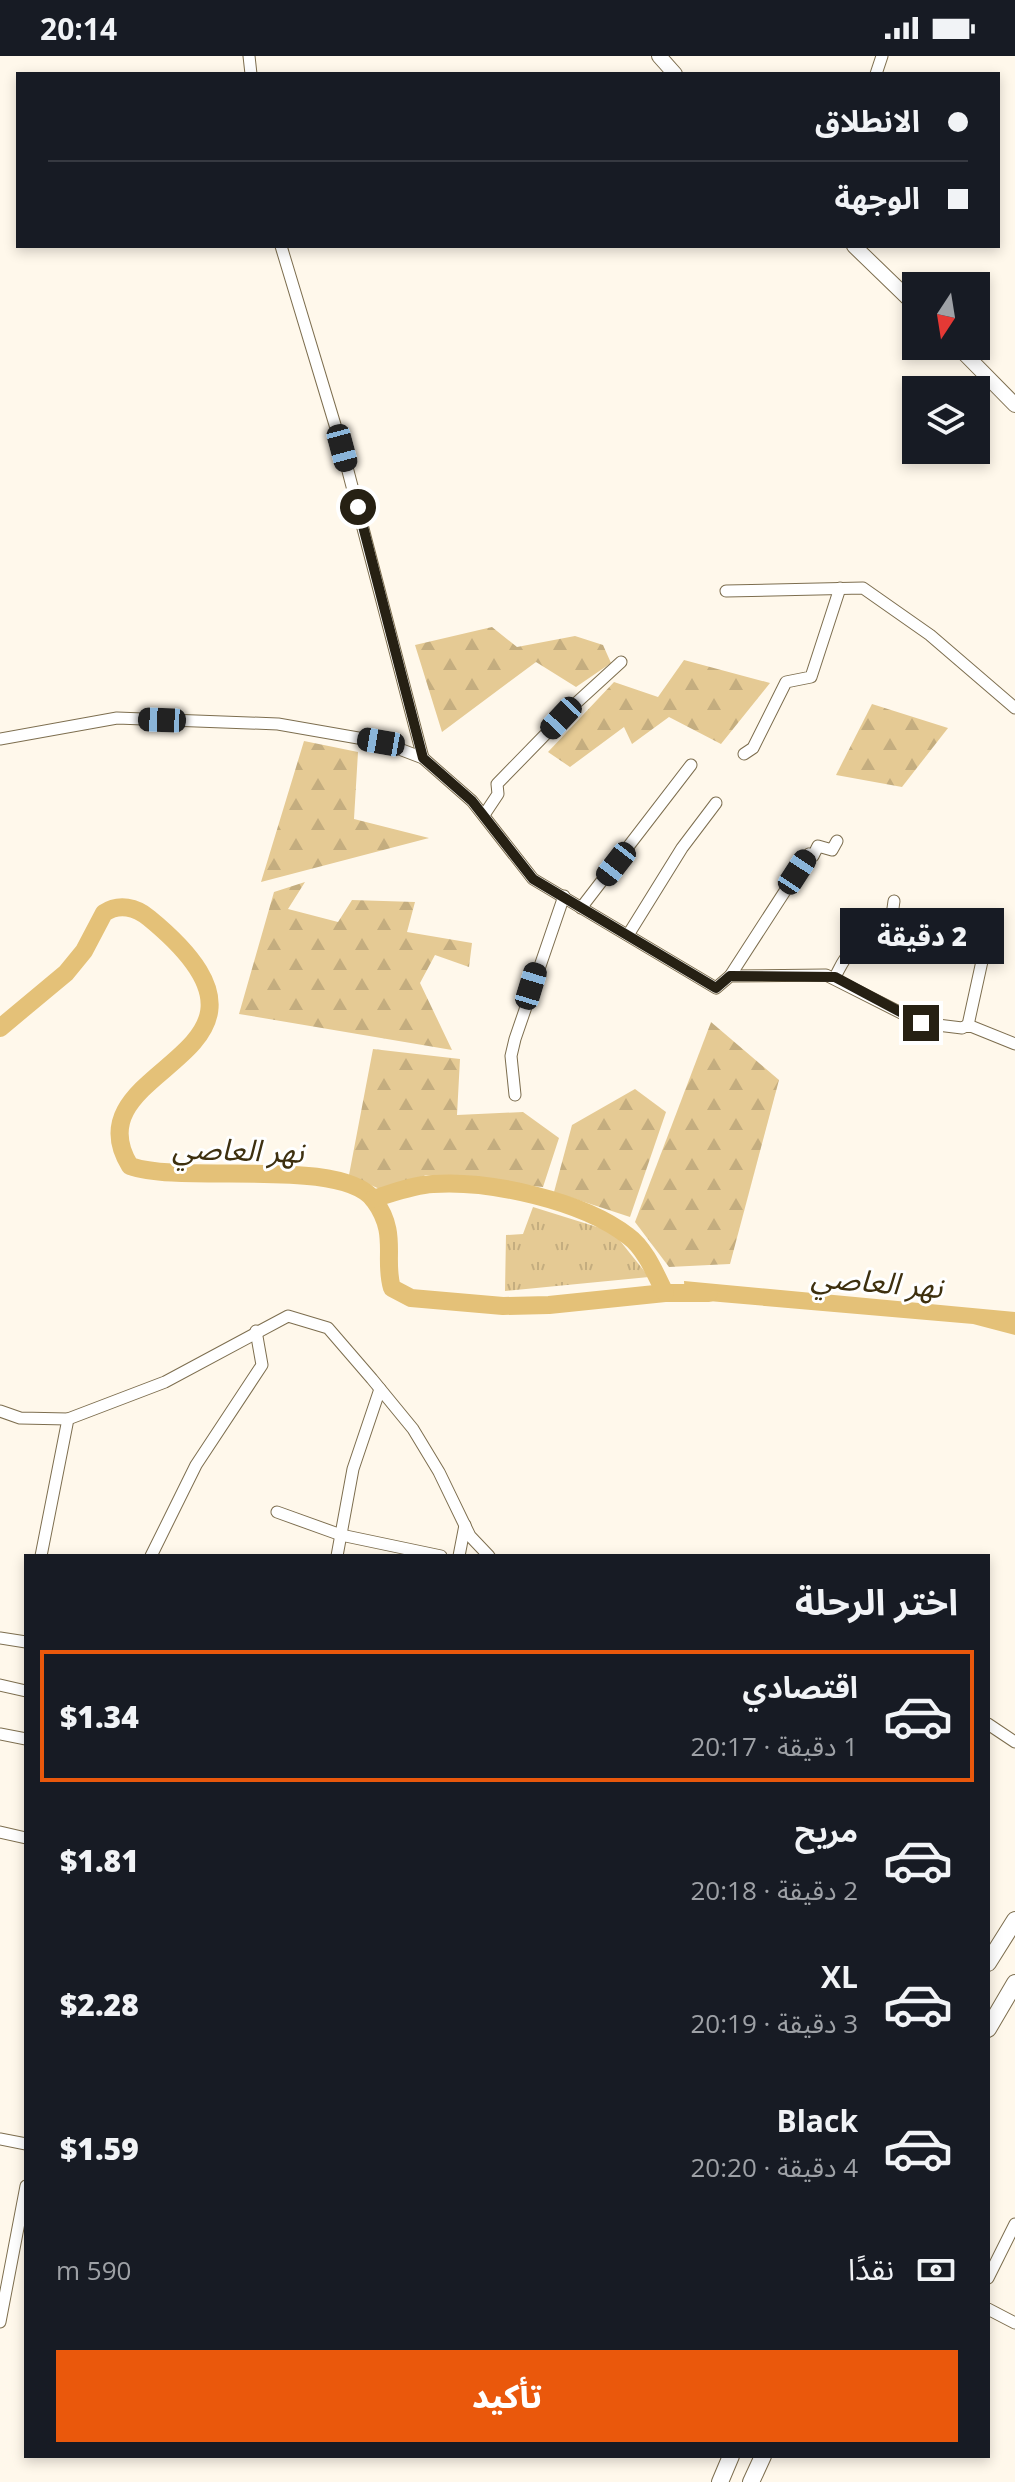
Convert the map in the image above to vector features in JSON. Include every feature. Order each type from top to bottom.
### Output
[{"type":"highway","points":[[990,1960],[1015,1920]]},
{"type":"highway","points":[[990,2026],[1015,1983]]},
{"type":"highway","points":[[720,2482],[730,2458]]},
{"type":"highway","points":[[751,2482],[762,2458]]},
{"type":"main road","points":[[659,56],[673,72]]},
{"type":"main road","points":[[856,248],[902,292]]},
{"type":"main road","points":[[971,360],[1015,405]]},
{"type":"street","points":[[282,248],[342,448],[423,758]]},
{"type":"street","points":[[744,754],[753,748],[786,682],[811,677],[840,588]]},
{"type":"street","points":[[726,591],[863,588],[930,635],[1015,708]]},
{"type":"street","points":[[484,815],[498,794],[497,784],[621,662]]},
{"type":"street","points":[[0,739],[117,718],[278,724],[381,742],[423,758],[484,815],[533,879],[716,988],[730,976],[809,854],[813,856],[818,846],[832,850],[837,841]]},
{"type":"street","points":[[581,908],[691,765]]},
{"type":"street","points":[[628,935],[682,848],[716,803]]},
{"type":"street","points":[[515,1095],[511,1056],[515,1039],[564,896]]},
{"type":"street","points":[[835,977],[849,953],[884,930],[892,920],[894,901]]},
{"type":"street","points":[[968,1025],[984,952],[986,919]]},
{"type":"street","points":[[730,976],[835,977],[921,1023],[962,1028],[968,1025],[1015,1044]]},
{"type":"street","points":[[0,1411],[20,1418],[68,1419],[165,1382],[223,1354],[256,1331],[288,1316],[328,1328],[380,1389],[413,1429],[465,1525],[487,1554]]},
{"type":"street","points":[[152,1554],[196,1465],[262,1365],[256,1331]]},
{"type":"street","points":[[337,1554],[353,1469],[380,1389]]},
{"type":"street","points":[[41,1554],[68,1419]]},
{"type":"street","points":[[277,1512],[341,1535],[431,1554]]},
{"type":"street","points":[[459,1554],[465,1525]]},
{"type":"street","points":[[0,1638],[24,1642]]},
{"type":"street","points":[[0,1685],[24,1691]]},
{"type":"street","points":[[990,1725],[1015,1742]]},
{"type":"street","points":[[0,1734],[24,1739]]},
{"type":"street","points":[[0,1832],[24,1838]]},
{"type":"street","points":[[0,2139],[24,2144]]},
{"type":"street","points":[[0,2322],[24,2196]]},
{"type":"street","points":[[990,2274],[1015,2224]]},
{"type":"street","points":[[990,2310],[1015,2323]]},
{"type":"green space","points":[[492,627],[517,647],[575,636],[603,645],[611,663],[576,687],[536,662],[442,732],[415,645]]},
{"type":"green space","points":[[684,660],[770,683],[721,744],[669,717],[632,744],[624,727],[570,767],[548,752],[614,682],[658,697]]},
{"type":"green space","points":[[872,704],[948,728],[902,787],[836,775]]},
{"type":"green space","points":[[304,741],[358,752],[354,819],[429,838],[261,882]]},
{"type":"green space","points":[[305,882],[288,909],[338,922],[352,900],[415,902],[407,932],[472,943],[469,967],[435,955],[420,983],[452,1050],[239,1014],[274,892]]},
{"type":"green space","points":[[711,1022],[779,1080],[730,1264],[669,1267],[635,1222]]},
{"type":"green space","points":[[373,1049],[460,1059],[457,1115],[523,1112],[559,1138],[543,1187],[426,1175],[386,1192],[349,1175]]},
{"type":"green space","points":[[635,1089],[666,1112],[630,1217],[554,1192],[572,1125]]},
{"type":"green space","points":[[533,1207],[613,1232],[649,1277],[505,1291],[506,1235],[523,1234]]},
{"type":"shaded area","points":[[684,1281],[1015,1312],[1015,1335],[973,1324],[685,1299]]},
{"type":"waterway","name":"نهر العاصي","points":[[0,1028],[66,973],[84,951],[104,913],[121,907],[139,911],[195,965],[210,1002],[202,1031],[130,1103],[119,1131],[130,1166],[186,1173],[296,1175],[329,1179],[356,1187],[374,1200],[382,1212],[388,1235],[392,1288],[411,1298],[503,1306],[549,1305],[665,1293],[709,1293]]},
{"type":"waterway","points":[[373,1199],[418,1186],[456,1184],[508,1189],[562,1203],[609,1224],[634,1241],[650,1262],[665,1293]]},
{"type":"route","points":[[358,507],[423,758],[472,801],[533,879],[716,988],[730,976],[826,975],[921,1023]]}]
